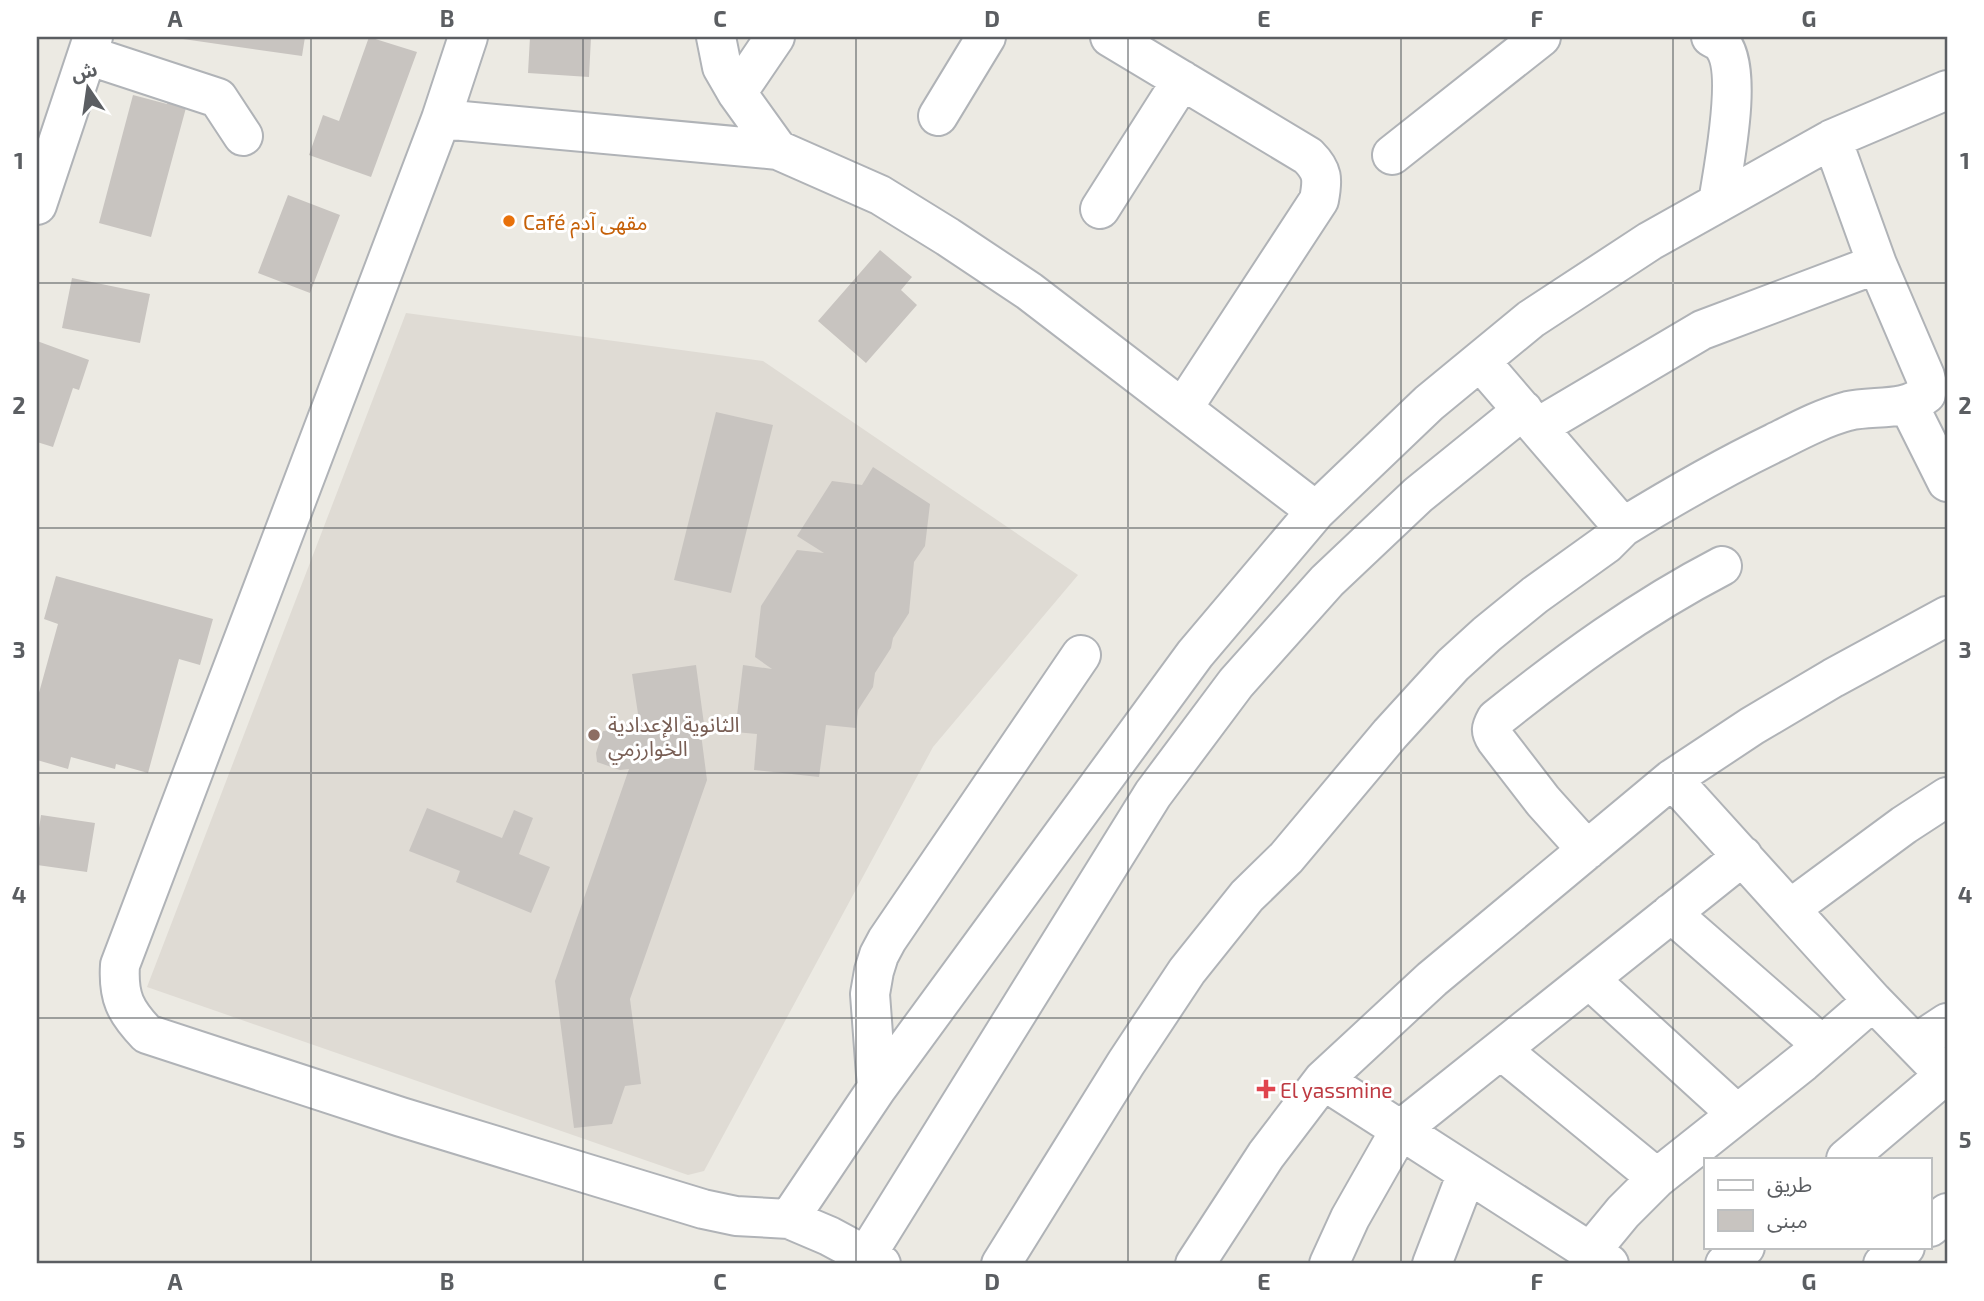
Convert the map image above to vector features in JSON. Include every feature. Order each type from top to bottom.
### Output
[{"type":"street","points":[[468,37],[441,119],[120,965],[119,985],[123,1003],[133,1020],[147,1034],[401,1117],[703,1209],[736,1216],[789,1219],[829,1236],[873,1260],[1153,794],[1236,683],[1327,581],[1418,495],[1530,419],[1702,330],[1877,264]]},
{"type":"street","points":[[716,37],[722,66],[737,93],[778,150]]},
{"type":"street","points":[[737,93],[775,37]]},
{"type":"street","points":[[938,116],[986,37]]},
{"type":"street","points":[[1110,37],[1308,156],[1319,166],[1322,182],[1319,200],[1183,408]]},
{"type":"street","points":[[1392,155],[1541,37]]},
{"type":"street","points":[[1718,203],[1733,90],[1731,68],[1719,39]]},
{"type":"street","points":[[37,205],[90,46],[218,98],[243,136]]},
{"type":"street","points":[[1100,209],[1182,80]]},
{"type":"street","points":[[789,1219],[877,1088],[1195,654],[1316,511],[1429,403],[1531,319],[1650,241],[1832,139],[1947,90]]},
{"type":"street","points":[[441,119],[778,150],[880,195],[1029,291],[1316,511]]},
{"type":"street","points":[[1001,1264],[1126,1063],[1187,971],[1247,896],[1286,858],[1390,734],[1453,665],[1535,595],[1606,544],[1623,527],[1706,477],[1809,426],[1851,411],[1909,404],[1926,394],[1927,384],[1877,264],[1832,139]]},
{"type":"street","points":[[1480,361],[1623,527]]},
{"type":"street","points":[[1909,404],[1947,482]]},
{"type":"street","points":[[1587,850],[1542,801],[1491,733],[1491,727],[1496,719],[1571,660],[1679,588],[1722,566]]},
{"type":"street","points":[[1195,1264],[1266,1155],[1323,1080],[1432,979],[1672,779],[1752,726],[1947,616]]},
{"type":"street","points":[[877,1088],[870,994],[879,954],[1081,655]]},
{"type":"street","points":[[1672,779],[1873,1001],[1946,1076],[1847,1158]]},
{"type":"street","points":[[1790,909],[1904,825],[1947,797]]},
{"type":"street","points":[[1329,1264],[1350,1218],[1400,1130],[1743,856]]},
{"type":"street","points":[[1671,913],[1822,1045]]},
{"type":"street","points":[[1589,979],[1737,1114]]},
{"type":"street","points":[[1323,1080],[1467,1173],[1578,1254],[1657,1178],[1873,1001]]},
{"type":"street","points":[[1915,1044],[1947,1023]]},
{"type":"street","points":[[1501,1050],[1657,1178]]},
{"type":"street","points":[[1432,1264],[1467,1173]]},
{"type":"street","points":[[1932,1225],[1947,1213]]},
{"type":"street","points":[[1725,1264],[1744,1248]]},
{"type":"street","points":[[1883,1264],[1904,1248]]},
{"type":"shaded area","name":"الثانوية الإعدادية الخوارزمي","points":[[406,313],[763,361],[1078,575],[933,747],[704,1171],[688,1175],[147,987]]},
{"type":"building","points":[[176,37],[305,37],[302,56]]},
{"type":"building","points":[[369,37],[417,52],[371,177],[309,155],[323,115],[339,121]]},
{"type":"building","points":[[530,37],[591,37],[589,77],[528,73]]},
{"type":"building","points":[[171,88],[190,93],[151,237],[99,223],[133,95],[167,104]]},
{"type":"building","points":[[288,195],[340,215],[310,293],[258,273]]},
{"type":"building","points":[[880,250],[912,277],[901,290],[917,305],[866,363],[818,321]]},
{"type":"building","points":[[72,278],[150,294],[140,343],[62,328]]},
{"type":"building","points":[[37,341],[89,360],[79,390],[73,388],[53,447],[37,442]]},
{"type":"building","points":[[716,412],[773,425],[731,593],[674,580]]},
{"type":"building","points":[[873,467],[930,504],[925,546],[914,562],[909,613],[875,673],[873,687],[858,710],[856,728],[826,725],[819,777],[754,770],[757,734],[735,732],[743,665],[772,669],[755,657],[761,606],[797,550],[824,553],[797,536],[832,481],[862,485]]},
{"type":"building","points":[[56,576],[213,619],[200,665],[179,659],[148,773],[116,764],[115,769],[71,757],[68,769],[37,760],[37,700],[58,624],[44,619]]},
{"type":"building","points":[[696,665],[704,724],[701,734],[707,780],[630,999],[641,1084],[625,1086],[612,1124],[574,1128],[555,981],[629,769],[620,770],[597,762],[596,753],[603,731],[640,727],[632,674]]},
{"type":"building","points":[[427,808],[502,838],[514,810],[533,818],[519,854],[550,867],[531,913],[456,882],[460,871],[409,851]]},
{"type":"building","points":[[41,815],[95,823],[87,872],[37,865]]},
{"type":"place","name":"Café مقهى آدم","points":[[509,221]]},
{"type":"place","name":"الثانوية الإعدادية الخوارزمي","points":[[594,735]]},
{"type":"place","name":"El yassmine","points":[[1266,1089]]}]
